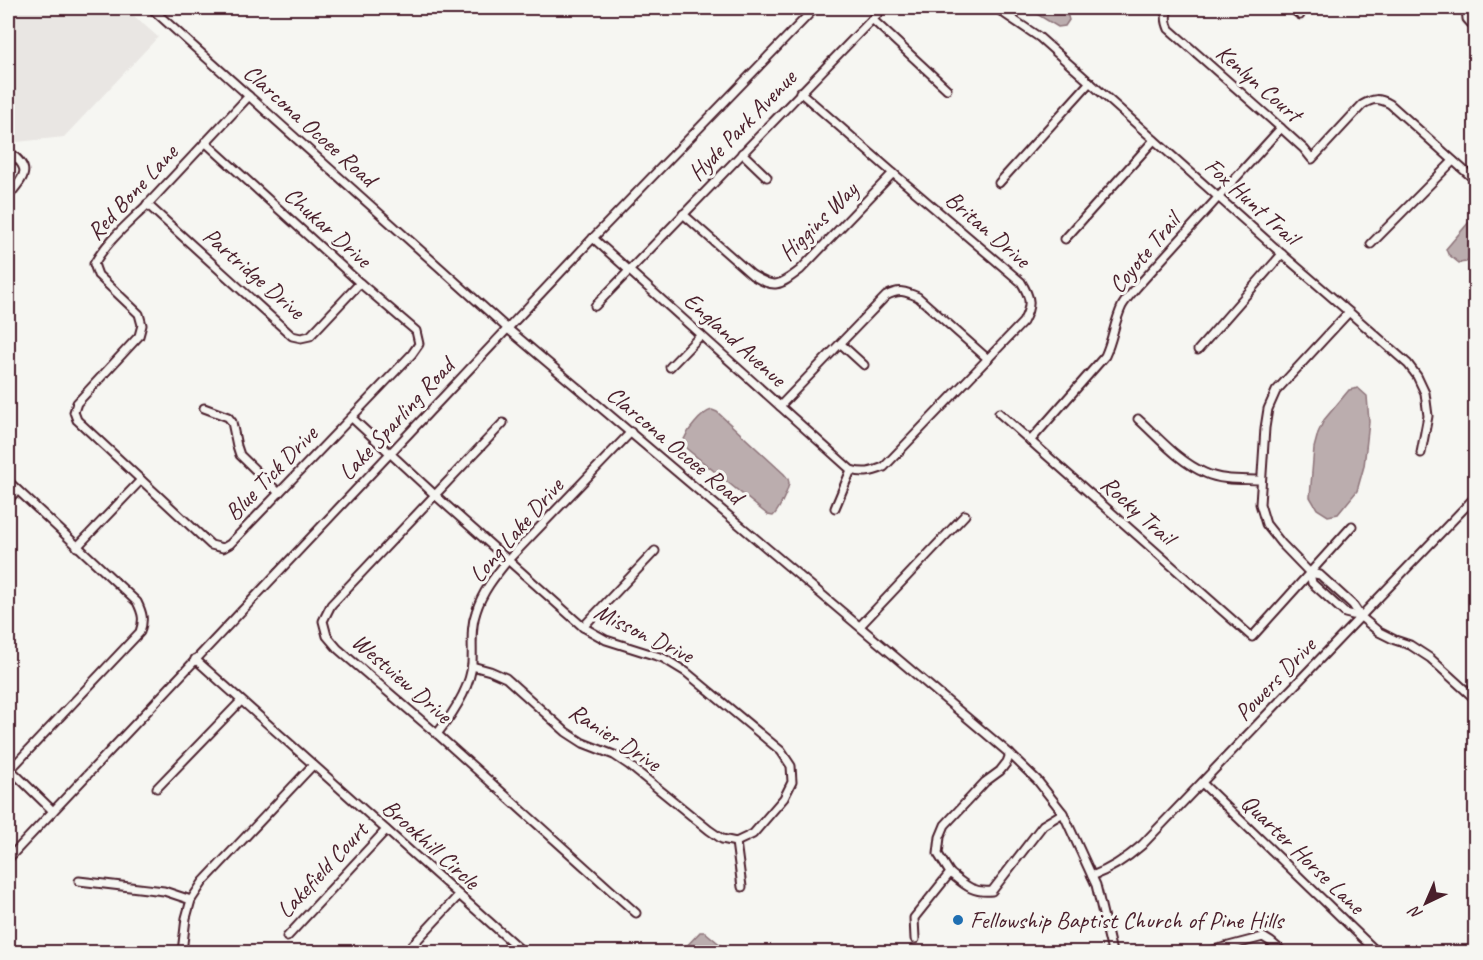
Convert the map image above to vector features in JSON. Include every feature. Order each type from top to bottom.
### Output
[{"type":"street","name":"Clarcona Ocoee Road","points":[[151,8],[508,329],[1010,753],[1037,780],[1063,813],[1092,876],[1112,952]]},
{"type":"street","name":"Lake Sparling Road","points":[[8,859],[593,238],[815,8]]},
{"type":"street","name":"Hyde Park Avenue","points":[[595,306],[883,8]]},
{"type":"street","name":"Fox Hunt Trail","points":[[996,8],[1039,37],[1408,364],[1425,393],[1428,416],[1421,453]]},
{"type":"street","name":"Kenlyn Court","points":[[1170,8],[1166,20],[1169,29],[1281,128],[1312,159],[1362,105],[1371,99],[1377,99],[1390,104],[1453,161]]},
{"type":"street","points":[[1291,8],[1300,15]]},
{"type":"street","points":[[1466,8],[1467,19],[1476,29]]},
{"type":"street","points":[[872,19],[947,89]]},
{"type":"street","points":[[999,183],[1090,82]]},
{"type":"street","name":"Britan Drive","points":[[800,92],[1021,282],[1028,293],[1030,309],[1023,322],[884,467],[871,472],[860,473],[851,470]]},
{"type":"street","name":"Red Bone Lane","points":[[141,480],[77,420],[74,412],[77,403],[139,336],[142,325],[139,314],[98,274],[94,264],[100,253],[249,96]]},
{"type":"street","name":"Coyote Trail","points":[[1030,441],[1105,356],[1113,341],[1114,327],[1123,304],[1281,128]]},
{"type":"street","points":[[1065,239],[1155,140]]},
{"type":"street","name":"Chukar Drive","points":[[205,142],[416,331],[419,344]]},
{"type":"street","points":[[8,151],[20,160],[24,173],[8,197]]},
{"type":"street","points":[[742,153],[767,177]]},
{"type":"street","points":[[1371,244],[1453,161],[1476,181]]},
{"type":"street","name":"Higgins Way","points":[[683,214],[752,275],[765,283],[777,285],[800,270],[893,173]]},
{"type":"street","name":"Partridge Drive","points":[[147,204],[292,336],[301,338],[310,336],[360,283]]},
{"type":"street","name":"England Avenue","points":[[593,238],[851,470]]},
{"type":"street","points":[[1198,350],[1282,254]]},
{"type":"street","points":[[1476,277],[1474,291],[1476,294]]},
{"type":"street","points":[[780,406],[886,296],[895,291],[906,292],[918,297],[988,358]]},
{"type":"street","points":[[1349,312],[1276,391],[1268,409],[1264,428],[1260,504],[1266,524],[1310,573],[1312,584],[1346,613],[1361,617]]},
{"type":"street","points":[[670,367],[701,335]]},
{"type":"street","name":"Blue Tick Drive","points":[[141,480],[211,545],[223,548],[230,544],[352,418],[419,344]]},
{"type":"street","points":[[841,344],[864,365]]},
{"type":"street","points":[[204,408],[228,417],[232,422],[240,455],[279,493]]},
{"type":"street","name":"Rocky Trail","points":[[999,413],[1252,637],[1310,573]]},
{"type":"street","name":"Misson Drive","points":[[352,418],[583,627],[606,640],[663,658],[686,672],[781,751],[792,766],[792,782],[784,798],[753,834],[736,842]]},
{"type":"street","points":[[1138,420],[1184,461],[1206,474],[1228,479],[1261,480]]},
{"type":"street","name":"Westview Drive","points":[[503,423],[331,605],[323,621],[327,636],[338,649],[437,734],[636,913]]},
{"type":"street","name":"Long Lake Drive","points":[[437,734],[453,714],[464,691],[472,666],[472,633],[475,614],[494,578],[508,560],[631,432]]},
{"type":"street","points":[[835,508],[851,470]]},
{"type":"street","points":[[77,546],[141,480]]},
{"type":"street","points":[[8,482],[137,602],[144,621],[140,632],[8,769],[53,811]]},
{"type":"street","points":[[8,500],[17,490]]},
{"type":"street","name":"Powers Drive","points":[[1092,876],[1105,872],[1142,845],[1476,497]]},
{"type":"street","points":[[860,626],[965,515]]},
{"type":"street","points":[[1310,573],[1352,526]]},
{"type":"street","points":[[583,627],[655,551]]},
{"type":"street","points":[[1310,573],[1320,575],[1378,632],[1410,645],[1430,658],[1476,700]]},
{"type":"street","name":"Brookhill Circle","points":[[195,659],[523,952]]},
{"type":"street","name":"Ranier Drive","points":[[472,666],[506,678],[566,732],[583,743],[614,755],[709,830],[722,839],[736,842]]},
{"type":"street","points":[[157,788],[241,701]]},
{"type":"street","points":[[1010,753],[1000,771],[985,782],[945,825],[940,837],[938,854],[950,873],[965,886],[981,892],[992,891],[1043,825],[1063,813]]},
{"type":"street","points":[[182,952],[186,918],[191,900],[202,882],[313,765]]},
{"type":"street","name":"Quarter Horse Lane","points":[[1202,783],[1377,952]]},
{"type":"street","name":"Lakefield Court","points":[[287,938],[386,830]]},
{"type":"street","points":[[736,842],[742,887]]},
{"type":"street","points":[[915,939],[914,918],[950,873]]},
{"type":"street","points":[[79,881],[164,891],[191,900]]},
{"type":"street","points":[[406,952],[459,896]]},
{"type":"street","points":[[1206,952],[1263,937],[1282,952]]},
{"type":"shaded area","points":[[8,8],[125,8],[158,37],[64,137],[17,142],[8,133]]},
{"type":"shaded area","points":[[1027,8],[1063,8],[1069,20],[1065,26],[1058,27]]},
{"type":"shaded area","points":[[1475,215],[1475,251],[1466,262],[1459,263],[1448,254],[1446,249]]},
{"type":"shaded area","points":[[1358,388],[1367,396],[1369,422],[1364,466],[1357,491],[1338,514],[1328,516],[1317,509],[1310,497],[1314,448],[1324,420],[1349,390]]},
{"type":"shaded area","points":[[712,410],[717,412],[788,479],[785,496],[773,516],[768,515],[687,449],[683,443],[694,424]]},
{"type":"shaded area","points":[[700,932],[705,932],[729,952],[681,952]]},
{"type":"place","name":"Fellowship Baptist Church of Pine Hills","points":[[958,920]]}]
